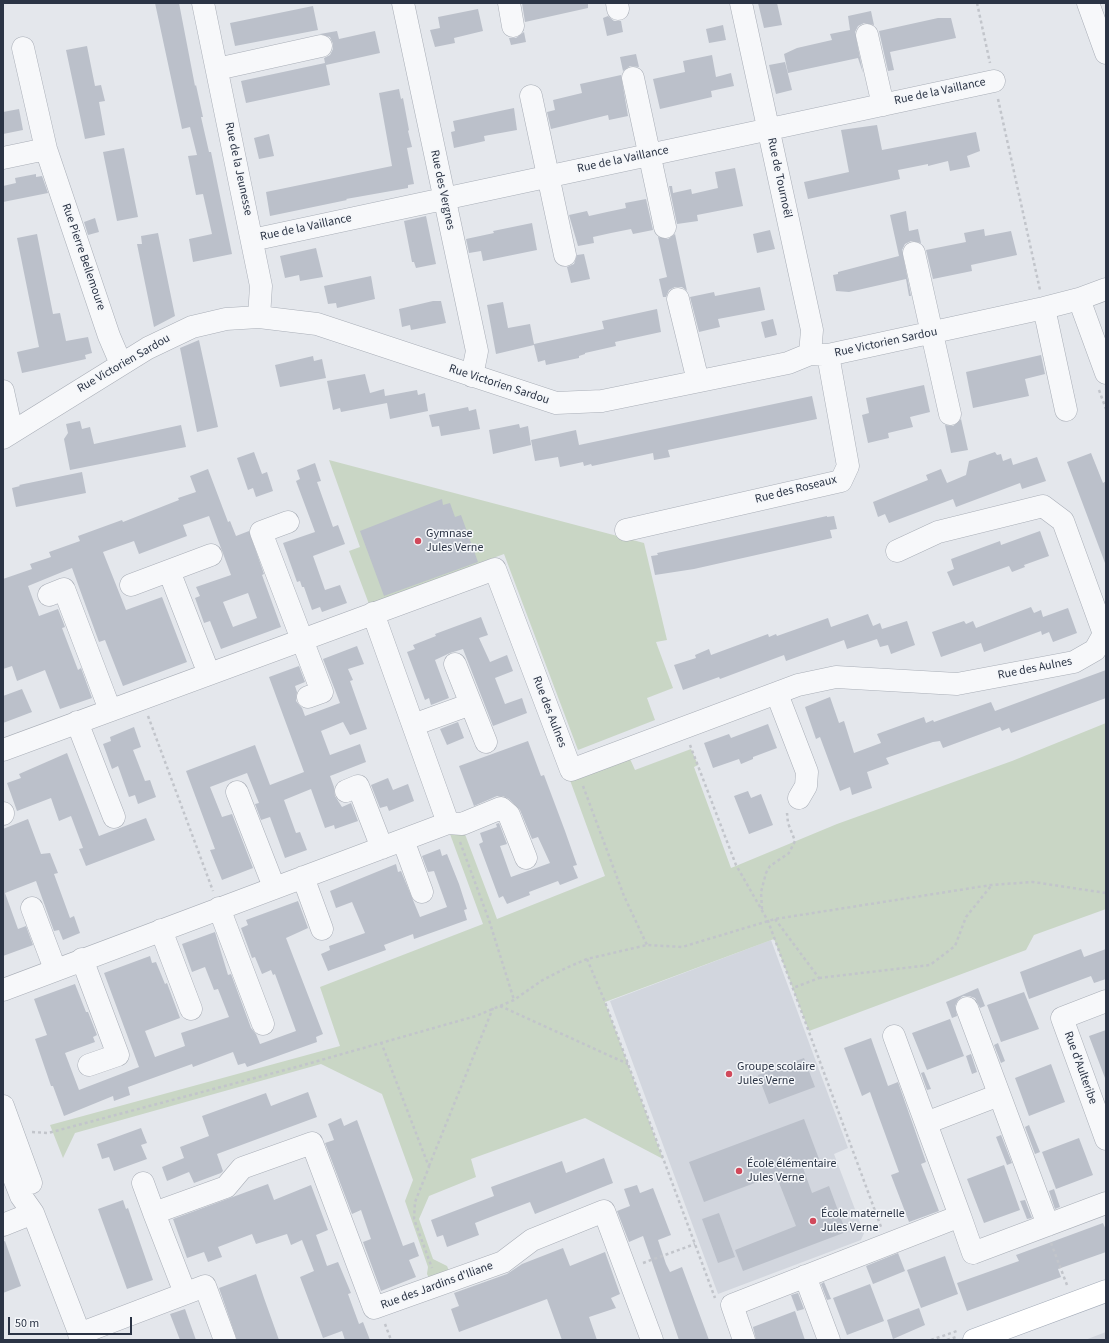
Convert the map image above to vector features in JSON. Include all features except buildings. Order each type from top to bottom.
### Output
[{"type":"main road","points":[[974,1340],[1106,1291]]},
{"type":"main road","points":[[1008,1340],[1106,1304]]},
{"type":"street","name":"Rue de la Jeunesse","points":[[203,3],[261,286],[259,316]]},
{"type":"street","name":"Rue des Vergnes","points":[[403,3],[477,351],[472,376]]},
{"type":"street","points":[[509,3],[514,26]]},
{"type":"street","name":"Rue de Tournoël","points":[[741,3],[812,330],[819,355]]},
{"type":"street","points":[[1088,3],[1106,53]]},
{"type":"street","points":[[867,35],[883,104]]},
{"type":"street","points":[[217,69],[321,46]]},
{"type":"street","name":"Rue Pierre Bellemoure","points":[[23,48],[46,149],[109,336],[120,364]]},
{"type":"street","points":[[633,78],[666,226]]},
{"type":"street","name":"Rue de la Vaillance","points":[[252,240],[994,81]]},
{"type":"street","points":[[531,96],[565,255]]},
{"type":"street","points":[[3,158],[46,149]]},
{"type":"street","points":[[914,253],[950,414]]},
{"type":"street","name":"Rue Victorien Sardou","points":[[3,391],[8,435],[120,364],[148,348],[192,327],[226,319],[259,316],[317,324],[556,403],[602,401],[1044,308],[1079,299],[1106,289]]},
{"type":"street","points":[[1079,299],[1106,373]]},
{"type":"street","points":[[678,300],[698,382]]},
{"type":"street","points":[[1044,308],[1066,410]]},
{"type":"street","name":"Rue des Roseaux","points":[[626,530],[841,481],[848,466],[819,355]]},
{"type":"street","name":"Rue des Aulnes","points":[[373,613],[495,569],[571,770],[798,685],[836,677],[956,684],[964,683],[1074,662],[1095,650],[1104,634],[1064,521],[1043,506],[938,532],[897,551]]},
{"type":"street","points":[[288,522],[261,532],[322,692],[308,698]]},
{"type":"street","points":[[131,584],[211,555]]},
{"type":"street","points":[[169,571],[209,674]]},
{"type":"street","points":[[49,595],[64,589],[110,710]]},
{"type":"street","points":[[3,750],[373,613],[450,823]]},
{"type":"street","points":[[456,664],[486,742]]},
{"type":"street","points":[[777,694],[807,772],[806,786],[799,798]]},
{"type":"street","points":[[413,725],[471,704]]},
{"type":"street","points":[[77,722],[114,817]]},
{"type":"street","points":[[346,791],[358,786],[382,848]]},
{"type":"street","points":[[237,792],[274,887]]},
{"type":"street","points":[[3,990],[274,887],[450,823],[462,824],[501,808],[510,815],[526,858]]},
{"type":"street","points":[[403,840],[422,892]]},
{"type":"street","points":[[303,877],[322,930]]},
{"type":"street","points":[[32,908],[55,969]]},
{"type":"street","points":[[219,908],[263,1024]]},
{"type":"street","points":[[161,930],[191,1009]]},
{"type":"street","points":[[82,959],[118,1054],[89,1065]]},
{"type":"street","name":"Rue d'Aulteribe","points":[[1106,1001],[1062,1018],[1106,1139]]},
{"type":"street","points":[[967,1008],[1046,1226]]},
{"type":"street","points":[[894,1036],[973,1253],[1106,1203]]},
{"type":"street","points":[[926,1123],[999,1095]]},
{"type":"street","points":[[3,1106],[8,1143],[21,1196],[33,1213],[80,1337],[205,1286],[225,1340]]},
{"type":"street","name":"Rue des Jardins d'Iliane","points":[[154,1213],[226,1187],[242,1168],[312,1144],[374,1308],[503,1262],[532,1240],[604,1211],[652,1340]]},
{"type":"street","points":[[143,1183],[185,1293]]},
{"type":"street","points":[[3,1225],[33,1213]]},
{"type":"street","points":[[744,1340],[732,1305],[960,1216]]},
{"type":"street","points":[[805,1276],[828,1340]]},
{"type":"path","points":[[977,3],[1044,308]]},
{"type":"path","points":[[141,699],[219,908]]},
{"type":"path","points":[[684,728],[736,866],[768,921],[888,1244]]},
{"type":"path","points":[[577,768],[624,896],[647,945]]},
{"type":"path","points":[[762,911],[760,892],[766,873],[770,866],[789,853],[795,841],[788,823],[787,813],[799,798]]},
{"type":"path","points":[[450,823],[489,920],[514,1000]]},
{"type":"path","points":[[8,1143],[26,1132],[48,1133],[300,1066],[476,1016],[514,1000],[540,981],[586,959],[647,945],[682,947],[775,919],[991,885],[1033,882],[1106,893]]},
{"type":"path","points":[[793,988],[819,978],[930,965],[955,946],[966,918],[991,885]]},
{"type":"path","points":[[775,919],[819,978]]},
{"type":"path","points":[[586,959],[628,1064],[716,1299],[732,1305]]},
{"type":"path","points":[[499,1006],[628,1064]]},
{"type":"path","points":[[438,1285],[414,1219],[415,1202],[493,1008]]},
{"type":"path","points":[[381,1042],[428,1167]]},
{"type":"path","points":[[1046,1226],[1069,1290]]},
{"type":"path","points":[[626,1269],[695,1244]]},
{"type":"shaded area","name":"Groupe scolaire Jules Verne","points":[[771,940],[848,1148],[834,1154],[864,1233],[861,1240],[718,1294],[610,1001]]},
{"type":"shaded area","points":[[1106,1332],[1106,1340],[1085,1340]]},
{"type":"green space","points":[[329,460],[644,543],[667,640],[656,642],[673,688],[647,698],[655,720],[578,750],[504,554],[369,604],[349,551],[360,547]]},
{"type":"green space","points":[[1106,723],[1106,909],[1034,935],[1026,950],[809,1031],[774,939],[605,1002],[663,1159],[585,1118],[471,1159],[476,1177],[429,1196],[419,1219],[433,1259],[447,1266],[449,1271],[430,1280],[427,1274],[428,1267],[405,1201],[413,1180],[382,1094],[321,1064],[75,1133],[63,1158],[50,1125],[340,1046],[320,987],[483,924],[450,834],[463,829],[497,919],[605,876],[567,772],[626,750],[635,770],[691,749],[698,765],[694,767],[731,868],[837,824],[1012,761]]},
{"type":"place","name":"Gymnase Jules Verne","points":[[418,541]]},
{"type":"place","name":"Groupe scolaire Jules Verne","points":[[729,1074]]},
{"type":"place","name":"École élémentaire Jules Verne","points":[[739,1171]]},
{"type":"place","name":"École maternelle Jules Verne","points":[[813,1221]]}]
